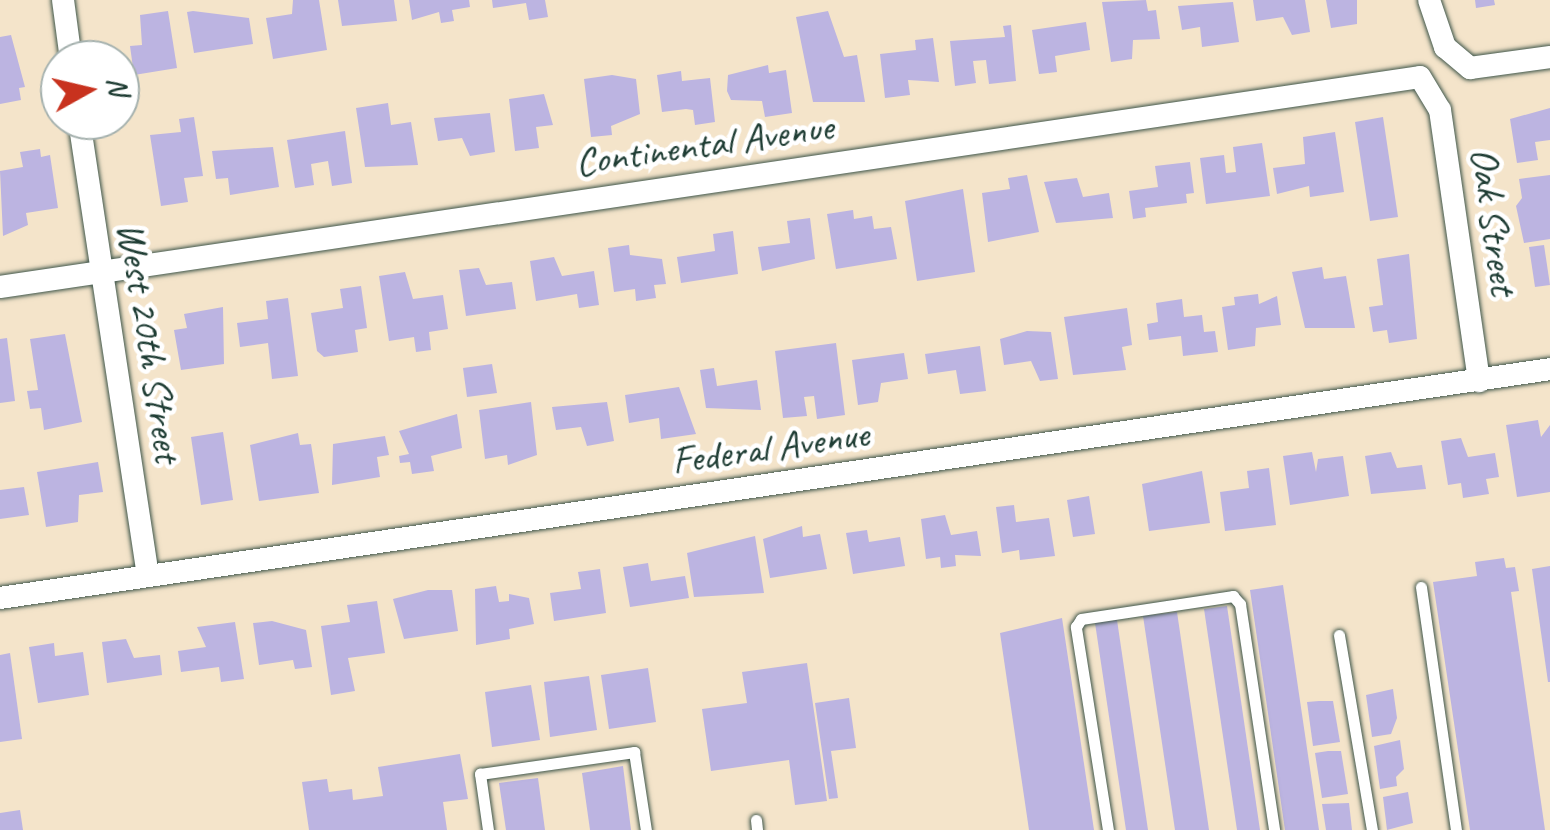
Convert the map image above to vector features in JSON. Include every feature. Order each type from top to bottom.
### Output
[{"type":"street","points":[[63,0],[68,40]]},
{"type":"street","points":[[1429,0],[1445,48],[1470,68],[1550,57]]},
{"type":"street","name":"Continental Avenue","points":[[0,286],[1420,76]]},
{"type":"street","name":"Oak Street","points":[[1420,76],[1440,110],[1479,381]]},
{"type":"street","name":"West 20th Street","points":[[83,140],[148,575]]},
{"type":"street","name":"Federal Avenue","points":[[0,598],[1550,369]]},
{"type":"lane","points":[[1421,587],[1456,830]]},
{"type":"lane","points":[[1108,830],[1076,627],[1081,619],[1233,596],[1240,604],[1274,830]]},
{"type":"lane","points":[[1340,635],[1372,830]]},
{"type":"lane","points":[[488,830],[480,774],[634,752],[646,830]]},
{"type":"building","points":[[293,0],[319,0],[327,50],[273,59],[266,18],[292,14]]},
{"type":"building","points":[[338,0],[394,0],[397,21],[342,26]]},
{"type":"building","points":[[409,0],[469,0],[470,7],[452,10],[454,21],[441,23],[439,12],[412,20]]},
{"type":"building","points":[[492,0],[545,0],[548,17],[529,20],[526,3],[493,8]]},
{"type":"building","points":[[1146,0],[1148,11],[1156,10],[1160,39],[1133,40],[1132,59],[1111,62],[1102,2]]},
{"type":"building","points":[[1253,0],[1305,0],[1310,32],[1292,35],[1283,17],[1256,21]]},
{"type":"building","points":[[1326,0],[1357,0],[1357,24],[1331,28]]},
{"type":"building","points":[[1475,0],[1494,0],[1495,5],[1476,8]]},
{"type":"building","points":[[1233,2],[1239,42],[1202,47],[1200,27],[1182,30],[1178,6]]},
{"type":"building","points":[[168,11],[177,68],[140,74],[140,15]]},
{"type":"building","points":[[828,11],[844,57],[857,55],[865,102],[813,102],[796,17]]},
{"type":"building","points":[[187,12],[249,18],[253,44],[194,53]]},
{"type":"building","points":[[1086,22],[1090,50],[1055,56],[1057,72],[1039,74],[1032,30]]},
{"type":"building","points":[[1011,25],[1016,81],[989,84],[986,60],[973,61],[976,83],[955,86],[950,41],[1005,37],[1003,26]]},
{"type":"building","points":[[11,35],[25,87],[19,88],[21,100],[0,104],[0,37]]},
{"type":"building","points":[[933,38],[939,82],[908,80],[910,95],[885,98],[880,54],[916,50],[915,40]]},
{"type":"building","points":[[768,65],[769,73],[786,70],[792,113],[765,117],[762,101],[731,100],[728,75]]},
{"type":"building","points":[[681,71],[682,81],[710,78],[715,122],[695,125],[693,110],[662,112],[657,75]]},
{"type":"building","points":[[612,75],[636,79],[640,114],[611,126],[612,135],[591,137],[584,79]]},
{"type":"building","points":[[544,94],[553,125],[536,127],[539,148],[515,151],[509,99]]},
{"type":"building","points":[[388,103],[391,125],[411,122],[418,165],[365,167],[356,108]]},
{"type":"building","points":[[1550,108],[1550,140],[1535,142],[1538,160],[1517,163],[1510,119]]},
{"type":"building","points":[[490,113],[495,152],[470,156],[462,138],[438,141],[434,118]]},
{"type":"building","points":[[194,117],[203,176],[184,178],[188,202],[161,206],[150,135],[181,132],[179,119]]},
{"type":"building","points":[[1383,117],[1398,217],[1370,221],[1355,122]]},
{"type":"building","points":[[345,131],[352,183],[332,186],[328,161],[311,164],[314,185],[295,188],[287,140]]},
{"type":"building","points":[[1335,132],[1344,192],[1310,197],[1309,186],[1277,194],[1273,168],[1305,164],[1303,137]]},
{"type":"building","points":[[1262,143],[1270,196],[1206,204],[1200,158],[1224,155],[1226,173],[1236,172],[1233,147]]},
{"type":"building","points":[[273,147],[279,187],[230,195],[228,178],[216,179],[212,151]]},
{"type":"building","points":[[40,149],[41,157],[50,155],[58,208],[26,213],[28,225],[3,236],[0,171],[23,167],[20,152]]},
{"type":"building","points":[[1190,162],[1194,193],[1186,194],[1187,203],[1145,208],[1146,217],[1133,219],[1129,191],[1158,187],[1155,166]]},
{"type":"building","points":[[1027,175],[1039,232],[988,242],[982,193],[1010,189],[1008,178]]},
{"type":"building","points":[[1550,175],[1550,239],[1524,243],[1516,206],[1522,198],[1519,179]]},
{"type":"building","points":[[1077,178],[1083,197],[1109,193],[1113,218],[1056,223],[1044,182]]},
{"type":"building","points":[[963,189],[975,272],[917,281],[905,201]]},
{"type":"building","points":[[853,210],[854,219],[872,216],[874,229],[891,227],[897,259],[836,269],[827,214]]},
{"type":"building","points":[[810,218],[815,259],[762,271],[758,247],[790,243],[787,221]]},
{"type":"building","points":[[733,231],[738,274],[681,283],[677,257],[715,251],[713,234]]},
{"type":"building","points":[[629,245],[630,255],[662,259],[666,284],[654,285],[656,298],[636,301],[635,289],[614,292],[608,248]]},
{"type":"building","points":[[1544,245],[1550,285],[1535,287],[1529,247]]},
{"type":"building","points":[[1409,254],[1417,339],[1389,343],[1387,330],[1373,332],[1369,307],[1383,305],[1377,259]]},
{"type":"building","points":[[554,257],[562,276],[594,271],[599,305],[579,308],[577,294],[536,301],[530,261]]},
{"type":"building","points":[[1322,267],[1324,279],[1346,276],[1355,328],[1305,328],[1292,272]]},
{"type":"building","points":[[479,268],[486,285],[512,282],[516,309],[466,316],[459,270]]},
{"type":"building","points":[[405,272],[413,299],[443,295],[448,329],[429,332],[431,350],[416,352],[414,337],[389,341],[379,276]]},
{"type":"building","points":[[361,286],[367,328],[355,330],[358,352],[324,357],[317,351],[311,313],[343,308],[340,289]]},
{"type":"building","points":[[1258,294],[1259,304],[1277,296],[1281,325],[1256,328],[1255,346],[1228,350],[1222,307],[1235,305],[1234,297]]},
{"type":"building","points":[[288,298],[298,376],[272,379],[268,343],[240,347],[237,323],[268,319],[266,301]]},
{"type":"building","points":[[1182,299],[1184,317],[1202,315],[1204,332],[1215,331],[1218,352],[1183,356],[1181,336],[1149,340],[1147,324],[1158,322],[1156,303]]},
{"type":"building","points":[[223,307],[224,364],[181,370],[174,330],[187,328],[184,314]]},
{"type":"building","points":[[1127,308],[1132,345],[1122,347],[1126,370],[1073,375],[1064,317]]},
{"type":"building","points":[[1027,331],[1051,332],[1058,379],[1040,381],[1031,361],[1004,365],[1000,339]]},
{"type":"building","points":[[65,334],[82,422],[44,430],[41,408],[30,409],[27,391],[38,390],[30,339]]},
{"type":"building","points":[[7,338],[15,401],[0,403],[0,339]]},
{"type":"building","points":[[836,343],[845,415],[817,419],[814,396],[804,397],[807,416],[783,418],[775,351]]},
{"type":"building","points":[[980,346],[986,391],[960,394],[956,370],[928,374],[925,354]]},
{"type":"building","points":[[904,353],[908,379],[881,383],[878,402],[858,405],[852,360]]},
{"type":"building","points":[[492,364],[497,393],[467,397],[463,368]]},
{"type":"building","points":[[714,368],[717,386],[757,380],[761,410],[706,408],[700,370]]},
{"type":"building","points":[[679,387],[696,434],[661,439],[659,418],[629,423],[625,395]]},
{"type":"building","points":[[531,402],[537,455],[508,465],[507,455],[485,459],[479,410]]},
{"type":"building","points":[[607,402],[614,441],[587,446],[581,427],[556,430],[552,407]]},
{"type":"building","points":[[457,414],[462,448],[431,456],[434,471],[412,474],[410,462],[400,463],[399,456],[409,454],[399,431]]},
{"type":"building","points":[[1538,420],[1541,437],[1550,425],[1550,492],[1517,497],[1506,425]]},
{"type":"building","points":[[223,432],[233,500],[201,505],[191,437]]},
{"type":"building","points":[[298,433],[300,445],[311,444],[319,493],[259,501],[250,445]]},
{"type":"building","points":[[385,436],[389,455],[377,457],[380,477],[332,485],[333,444]]},
{"type":"building","points":[[1461,438],[1468,457],[1495,453],[1499,477],[1486,479],[1489,494],[1463,498],[1461,483],[1448,485],[1441,441]]},
{"type":"building","points":[[1312,452],[1316,472],[1318,459],[1343,456],[1349,496],[1290,505],[1283,456]]},
{"type":"building","points":[[1391,452],[1397,468],[1422,465],[1426,489],[1371,494],[1365,456]]},
{"type":"building","points":[[98,462],[103,492],[79,495],[78,522],[46,527],[37,472]]},
{"type":"building","points":[[1269,468],[1276,525],[1225,531],[1220,492],[1249,488],[1247,471]]},
{"type":"building","points":[[1202,471],[1210,523],[1149,531],[1142,484]]},
{"type":"building","points":[[24,487],[29,515],[0,519],[0,490]]},
{"type":"building","points":[[1089,496],[1095,534],[1073,537],[1067,500]]},
{"type":"building","points":[[1014,505],[1016,522],[1049,518],[1055,556],[1020,560],[1019,550],[1002,553],[996,507]]},
{"type":"building","points":[[945,515],[951,535],[977,531],[981,556],[955,555],[956,566],[941,568],[940,557],[926,559],[921,519]]},
{"type":"building","points":[[802,526],[803,537],[820,534],[827,569],[770,578],[763,539]]},
{"type":"building","points":[[867,530],[869,542],[900,537],[905,566],[853,574],[846,533]]},
{"type":"building","points":[[755,536],[764,593],[694,597],[687,553]]},
{"type":"building","points":[[1504,558],[1506,568],[1515,567],[1519,591],[1511,592],[1545,830],[1470,830],[1433,582],[1477,576],[1475,562]]},
{"type":"building","points":[[648,563],[651,581],[685,576],[689,598],[630,607],[623,567]]},
{"type":"building","points":[[1550,566],[1550,682],[1548,682],[1532,569]]},
{"type":"building","points":[[600,569],[606,613],[554,621],[550,593],[581,589],[578,572]]},
{"type":"building","points":[[1283,585],[1319,830],[1285,830],[1250,590]]},
{"type":"building","points":[[496,586],[499,602],[509,601],[509,594],[529,598],[534,624],[509,629],[510,639],[476,645],[475,589]]},
{"type":"building","points":[[428,590],[452,590],[458,631],[404,639],[393,599]]},
{"type":"building","points":[[377,601],[385,653],[348,658],[355,691],[331,695],[321,626],[350,622],[347,605]]},
{"type":"building","points":[[1227,606],[1260,830],[1237,830],[1204,609]]},
{"type":"building","points":[[1177,612],[1209,830],[1175,830],[1143,616]]},
{"type":"building","points":[[1062,618],[1094,830],[1029,830],[1000,633]]},
{"type":"building","points":[[1117,620],[1148,830],[1126,830],[1095,623]]},
{"type":"building","points":[[272,621],[306,630],[312,667],[295,669],[293,660],[259,665],[253,623]]},
{"type":"building","points":[[235,622],[244,679],[221,682],[219,667],[181,672],[178,651],[206,647],[197,627]]},
{"type":"building","points":[[126,639],[134,658],[160,655],[162,675],[107,683],[102,642]]},
{"type":"building","points":[[54,643],[55,656],[83,652],[89,695],[38,703],[29,647]]},
{"type":"building","points":[[10,653],[22,739],[0,742],[0,655]]},
{"type":"building","points":[[807,663],[827,801],[795,805],[789,760],[711,771],[702,709],[747,703],[742,672]]},
{"type":"building","points":[[648,668],[656,722],[609,729],[601,675]]},
{"type":"building","points":[[589,676],[597,730],[550,737],[544,682]]},
{"type":"building","points":[[531,685],[540,740],[492,747],[485,692]]},
{"type":"building","points":[[1393,689],[1397,718],[1391,734],[1372,737],[1366,695]]},
{"type":"building","points":[[849,698],[856,748],[831,751],[838,798],[829,799],[815,703]]},
{"type":"building","points":[[1333,701],[1340,742],[1313,746],[1307,702]]},
{"type":"building","points":[[1400,740],[1404,769],[1396,777],[1397,786],[1380,789],[1374,746]]},
{"type":"building","points":[[1341,751],[1348,794],[1322,798],[1315,753]]},
{"type":"building","points":[[460,754],[468,799],[443,802],[447,830],[309,830],[302,782],[327,779],[329,792],[352,789],[353,800],[383,796],[378,767]]},
{"type":"building","points":[[623,766],[631,830],[590,830],[582,773]]},
{"type":"building","points":[[538,778],[545,830],[506,830],[499,783]]},
{"type":"building","points":[[1408,792],[1413,823],[1387,830],[1383,797]]},
{"type":"building","points":[[1349,803],[1352,830],[1326,830],[1322,804]]},
{"type":"building","points":[[20,810],[23,830],[0,830],[0,813]]}]
